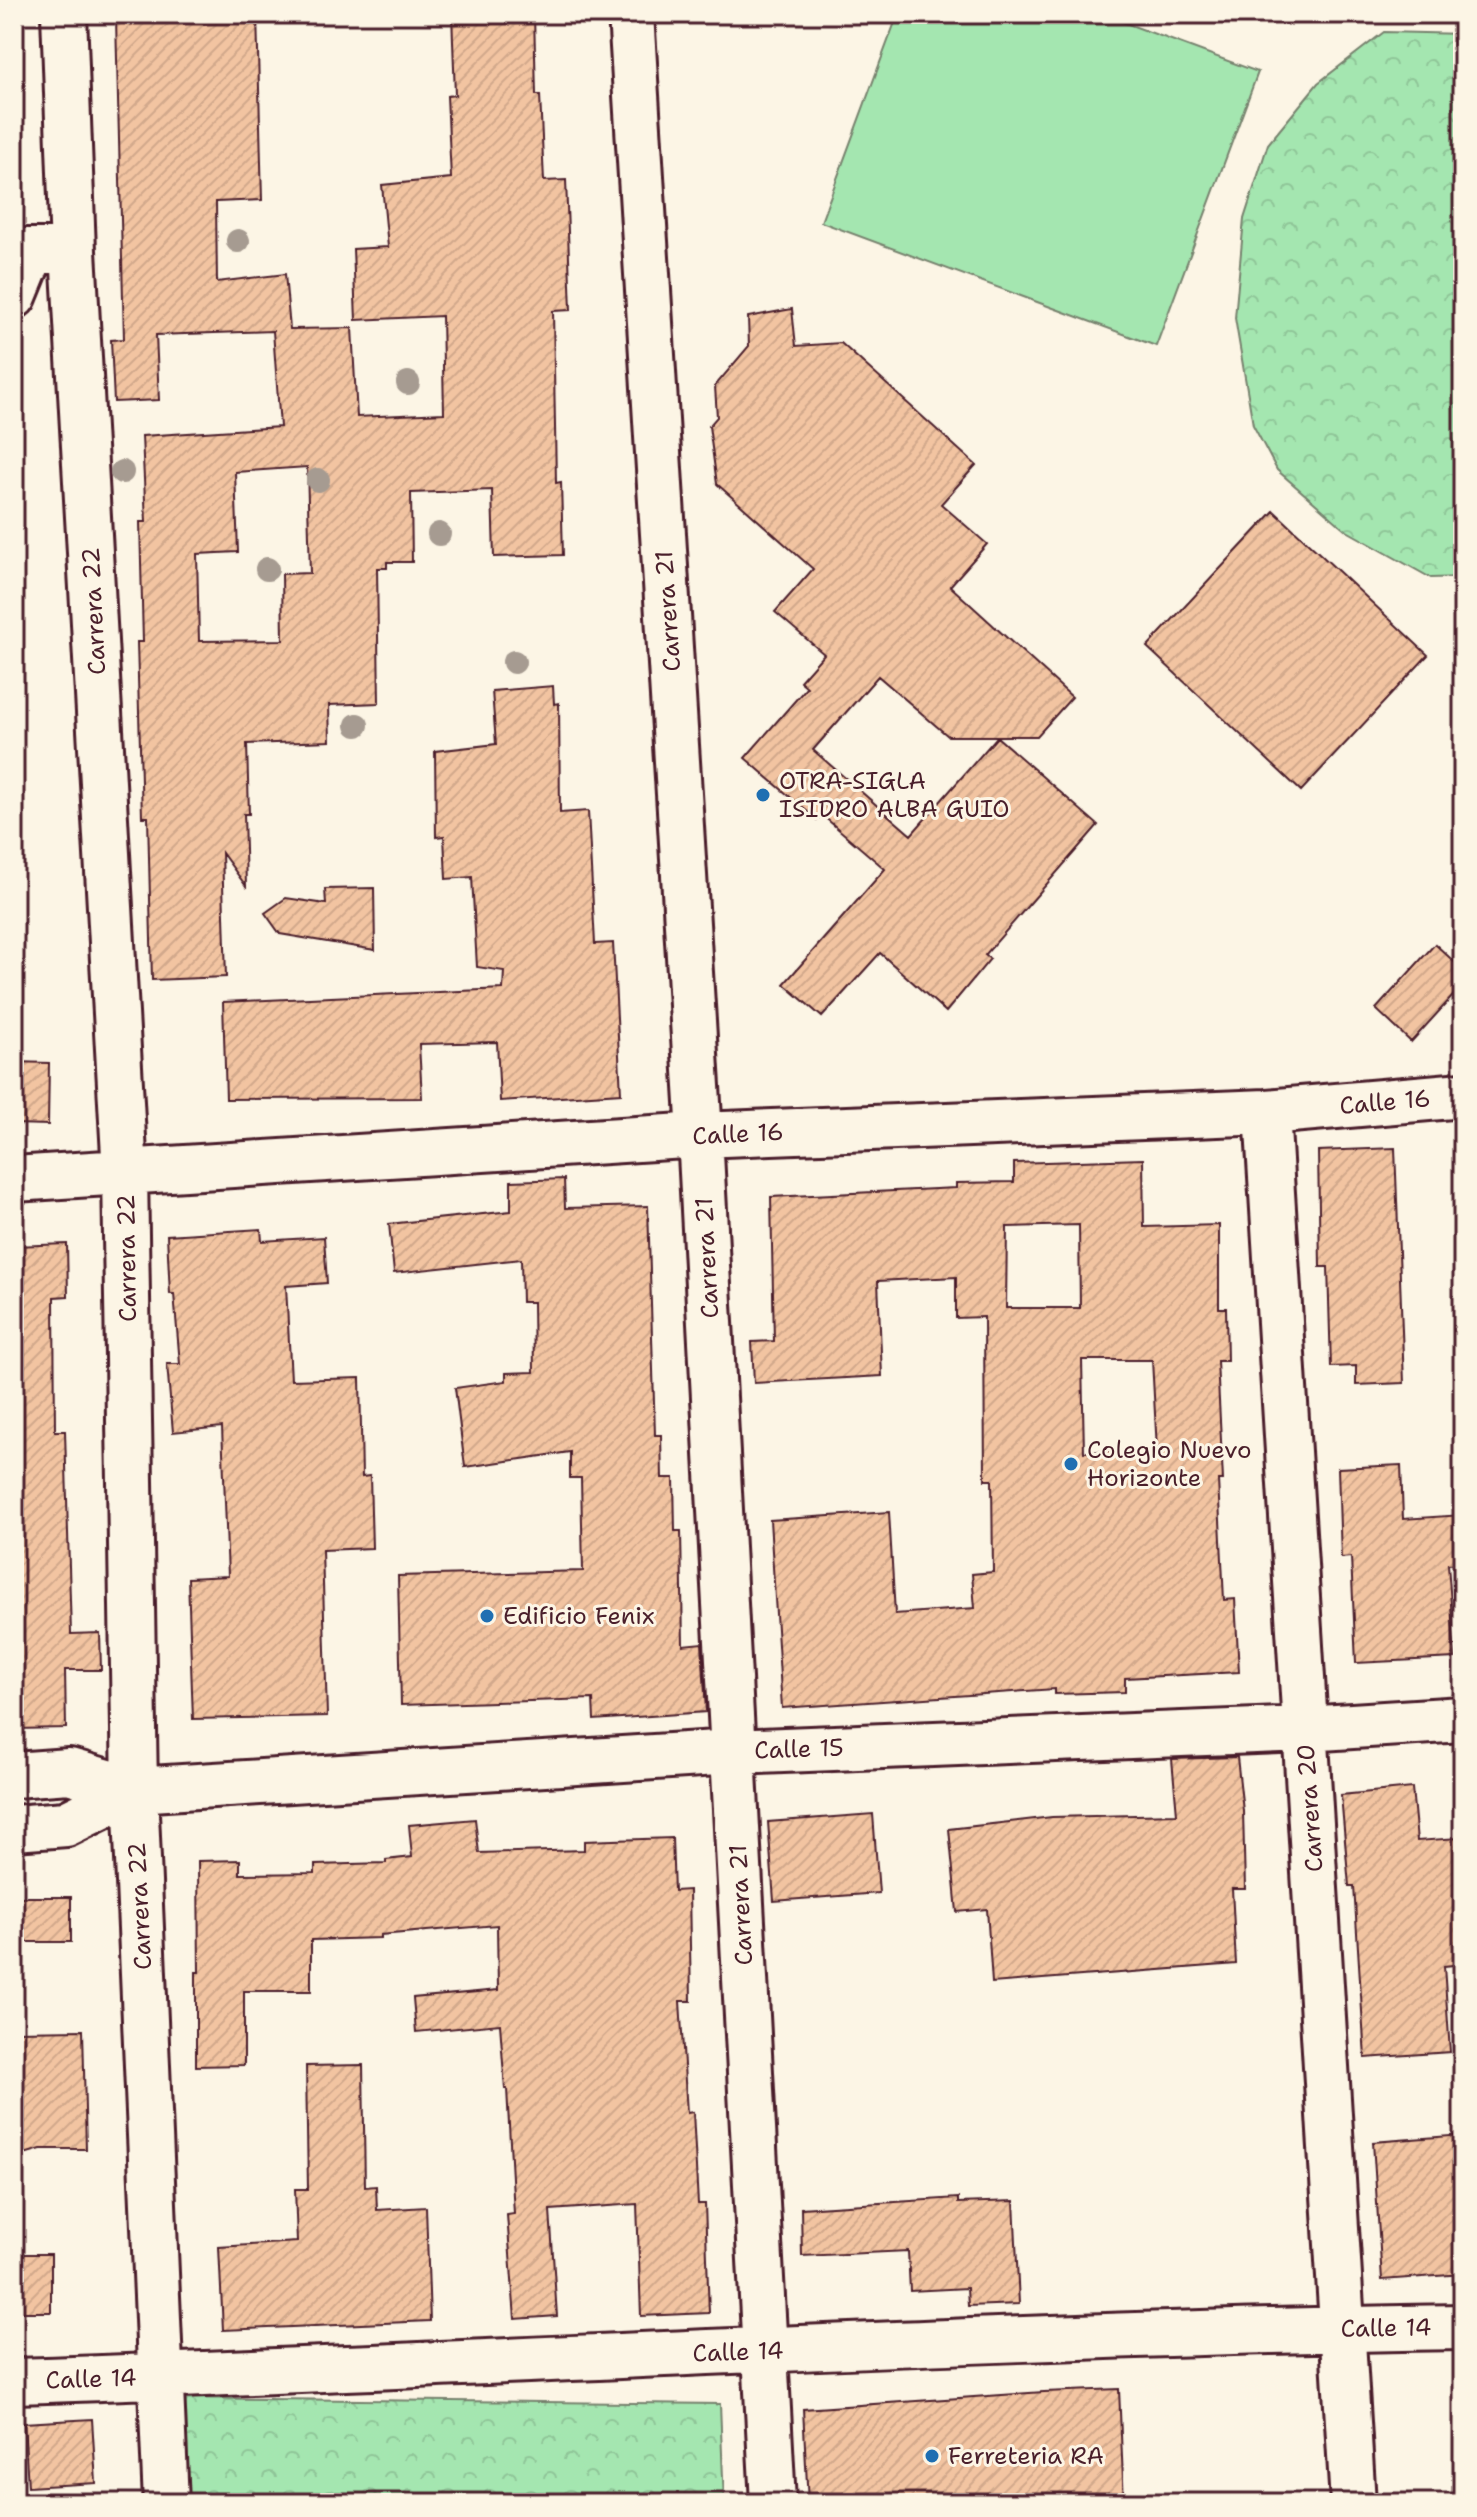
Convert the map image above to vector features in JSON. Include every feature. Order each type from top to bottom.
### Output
[{"type":"street","name":"Carrera 22","points":[[64,14],[40,251],[125,1173],[135,1790],[166,2503]]},
{"type":"street","name":"Carrera 21","points":[[631,14],[700,1135],[773,2503]]},
{"type":"street","points":[[14,296],[40,251]]},
{"type":"street","name":"Calle 16","points":[[14,1179],[700,1135],[1267,1112],[1463,1095]]},
{"type":"street","name":"Carrera 20","points":[[1267,1112],[1353,2503]]},
{"type":"street","name":"Calle 15","points":[[14,1775],[69,1771],[135,1790],[733,1752],[1305,1729],[1463,1719]]},
{"type":"street","name":"Calle 15","points":[[14,1828],[66,1824],[135,1790]]},
{"type":"street","name":"Calle 14","points":[[14,2381],[764,2350],[1463,2327]]},
{"type":"green space","points":[[898,14],[1101,14],[1258,72],[1156,346],[821,222]]},
{"type":"green space","points":[[1384,32],[1463,34],[1463,577],[1431,578],[1347,531],[1277,470],[1253,425],[1235,318],[1244,219],[1268,144],[1318,83]]},
{"type":"green space","points":[[176,2398],[720,2404],[724,2503],[181,2503]]},
{"type":"building","points":[[148,14],[257,14],[262,200],[216,202],[217,282],[285,274],[290,329],[352,328],[357,417],[444,413],[442,316],[356,320],[353,249],[388,247],[382,185],[451,178],[447,96],[455,95],[452,14],[534,14],[536,95],[540,95],[544,181],[566,180],[571,310],[553,311],[556,483],[561,482],[563,555],[494,557],[492,490],[411,493],[412,562],[387,562],[387,568],[377,568],[379,703],[329,705],[330,741],[247,744],[249,814],[244,814],[246,886],[222,853],[226,977],[152,980],[148,817],[142,817],[137,642],[143,642],[140,522],[146,522],[142,436],[280,427],[273,331],[156,335],[159,400],[114,402],[111,340],[124,339],[116,19],[149,18]],"holes":[[[307,467],[310,573],[282,574],[283,640],[199,641],[197,554],[238,552],[235,472]]]},
{"type":"building","points":[[792,309],[796,346],[841,343],[976,465],[941,504],[987,544],[950,586],[1072,697],[1037,736],[948,736],[878,676],[813,750],[911,835],[997,737],[1098,825],[985,955],[990,959],[946,1012],[880,953],[822,1017],[784,984],[885,869],[822,815],[817,820],[745,758],[807,687],[800,681],[824,654],[775,612],[813,569],[717,484],[709,426],[717,417],[715,386],[749,346],[748,317]]},
{"type":"building","points":[[1274,511],[1428,655],[1301,791],[1147,647]]},
{"type":"building","points":[[553,686],[554,704],[559,703],[560,813],[588,811],[595,944],[613,943],[621,1093],[500,1101],[497,1042],[419,1044],[422,1098],[226,1099],[223,1002],[503,989],[504,971],[477,967],[472,877],[446,879],[444,836],[436,837],[435,751],[496,744],[492,691]]},
{"type":"building","points":[[374,888],[375,950],[280,934],[265,913],[286,898],[326,904],[325,889]]},
{"type":"building","points":[[1435,944],[1463,970],[1463,985],[1411,1042],[1376,1009]]},
{"type":"building","points":[[14,1062],[49,1063],[48,1125],[14,1124]]},
{"type":"building","points":[[1395,1148],[1404,1383],[1356,1385],[1356,1366],[1331,1367],[1328,1267],[1320,1267],[1318,1151]]},
{"type":"building","points":[[1143,1159],[1144,1227],[1219,1225],[1219,1308],[1226,1308],[1227,1361],[1217,1361],[1223,1480],[1218,1480],[1224,1600],[1235,1599],[1239,1672],[1125,1678],[1125,1692],[1055,1694],[1055,1689],[782,1708],[770,1520],[889,1512],[895,1614],[975,1608],[972,1574],[993,1572],[992,1480],[985,1480],[984,1317],[956,1318],[956,1277],[878,1281],[882,1376],[754,1383],[752,1342],[774,1341],[771,1197],[956,1188],[956,1183],[1014,1182],[1014,1163]],"holes":[[[1079,1225],[1080,1308],[1006,1308],[1007,1227]],[[1082,1360],[1152,1360],[1157,1450],[1084,1452]]]},
{"type":"building","points":[[564,1179],[565,1208],[648,1206],[655,1435],[661,1435],[662,1478],[674,1478],[675,1531],[681,1531],[683,1645],[702,1643],[706,1712],[594,1720],[593,1699],[401,1705],[398,1576],[583,1571],[581,1478],[570,1478],[570,1452],[465,1467],[455,1388],[506,1381],[506,1373],[534,1372],[533,1302],[522,1302],[521,1259],[394,1273],[389,1224],[511,1211],[511,1181]]},
{"type":"building","points":[[261,1229],[262,1241],[324,1237],[327,1283],[286,1286],[291,1380],[360,1378],[362,1477],[370,1476],[372,1548],[322,1550],[327,1716],[193,1719],[188,1578],[228,1576],[222,1427],[173,1432],[167,1364],[180,1364],[174,1294],[170,1294],[167,1235]]},
{"type":"building","points":[[67,1244],[68,1296],[54,1297],[55,1431],[65,1431],[71,1634],[100,1633],[101,1670],[65,1670],[66,1728],[14,1729],[14,1246]]},
{"type":"building","points":[[1401,1465],[1403,1519],[1463,1515],[1463,1563],[1448,1564],[1455,1658],[1356,1663],[1351,1557],[1341,1558],[1338,1468]]},
{"type":"building","points":[[1237,1757],[1243,1811],[1245,1889],[1232,1889],[1236,1964],[992,1983],[987,1909],[957,1912],[949,1829],[1052,1817],[1177,1814],[1172,1759]]},
{"type":"building","points":[[1412,1788],[1417,1841],[1458,1838],[1463,1894],[1463,1964],[1444,1966],[1450,2052],[1365,2058],[1354,1886],[1349,1886],[1341,1795]]},
{"type":"building","points":[[873,1814],[879,1893],[774,1901],[768,1822]]},
{"type":"building","points":[[475,1819],[479,1853],[584,1850],[584,1841],[672,1838],[674,1891],[689,1890],[691,2001],[680,2001],[687,2113],[693,2112],[698,2204],[705,2204],[709,2313],[641,2316],[637,2204],[550,2210],[557,2316],[515,2319],[507,2215],[514,2214],[500,2024],[416,2032],[413,1998],[498,1990],[497,1925],[380,1935],[380,1938],[311,1940],[311,1991],[244,1991],[244,2065],[196,2066],[198,1861],[240,1860],[240,1874],[315,1873],[315,1865],[386,1863],[386,1860],[412,1857],[409,1825]]},
{"type":"building","points":[[14,1897],[71,1897],[71,1942],[14,1942]]},
{"type":"building","points":[[83,2030],[86,2149],[41,2149],[14,2157],[14,2031]]},
{"type":"building","points":[[363,2065],[365,2187],[376,2186],[377,2210],[426,2207],[430,2321],[223,2330],[219,2247],[297,2242],[295,2189],[308,2189],[306,2066]]},
{"type":"building","points":[[1463,2135],[1463,2274],[1382,2280],[1373,2142]]},
{"type":"building","points":[[958,2198],[958,2203],[1014,2201],[1019,2304],[968,2306],[967,2288],[910,2291],[908,2251],[802,2256],[801,2208]]},
{"type":"building","points":[[14,2254],[51,2254],[51,2312],[14,2312]]},
{"type":"building","name":"Ferreteria RA","points":[[1119,2389],[1124,2503],[808,2503],[803,2409]]},
{"type":"building","points":[[92,2419],[96,2483],[28,2487],[24,2423]]},
{"type":"place","name":"OTRA-SIGLA ISIDRO ALBA GUIO","points":[[763,795]]},
{"type":"place","name":"Colegio Nuevo Horizonte","points":[[1071,1464]]},
{"type":"place","name":"Edificio Fenix","points":[[487,1616]]},
{"type":"place","name":"Ferreteria RA","points":[[932,2456]]}]
